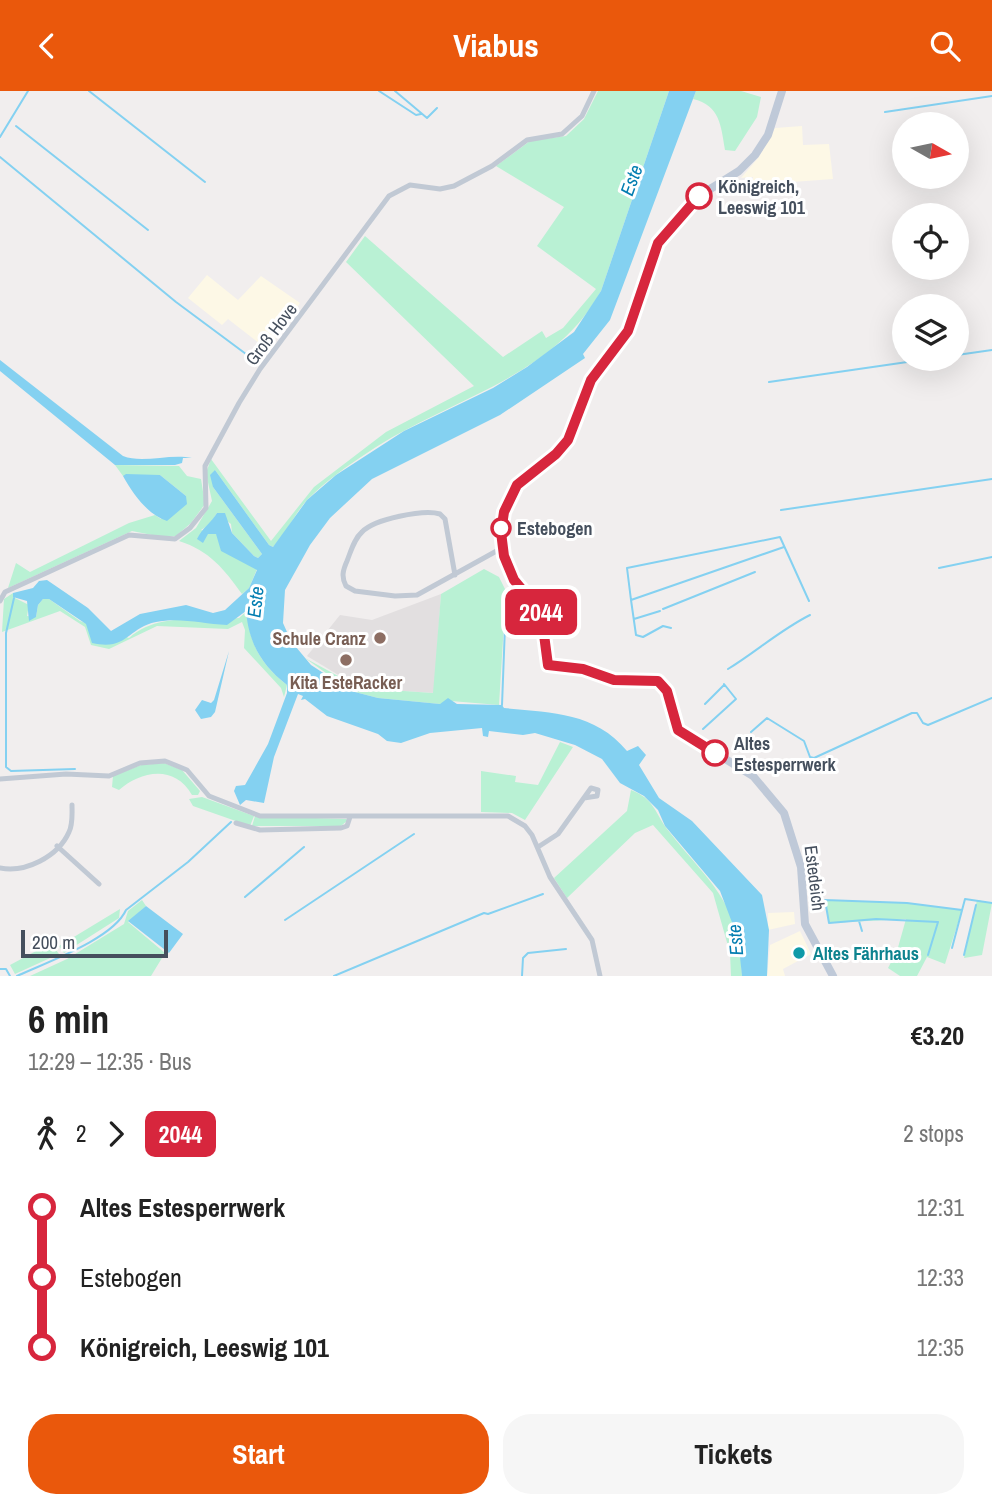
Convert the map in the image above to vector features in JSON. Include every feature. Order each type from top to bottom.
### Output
[{"type":"street","name":"Groß Hove","points":[[0,601],[5,592],[129,535],[167,540],[183,534],[206,508],[205,466],[253,379],[389,196],[410,185],[440,188],[454,186],[492,166],[527,140],[562,134],[582,116],[594,91]]},
{"type":"street","points":[[455,575],[445,519],[440,514],[430,512],[380,521],[365,529],[356,539],[342,578],[346,586],[355,591],[401,597],[425,593],[503,552],[504,512],[514,490],[568,440],[591,380],[628,331],[658,243],[699,196],[739,171],[755,155],[768,135],[782,91]]},
{"type":"street","name":"Estedeich","points":[[503,552],[514,580],[541,612],[550,667],[583,669],[614,680],[658,681],[667,691],[678,730],[737,765],[765,788],[784,814],[792,831],[801,867],[806,924],[833,976]]},
{"type":"street","points":[[0,779],[66,773],[109,776],[140,763],[165,761],[187,770],[209,796],[255,815],[508,816],[525,826],[538,846],[550,877],[592,940],[600,976]]},
{"type":"street","points":[[538,846],[558,834],[584,798]]},
{"type":"street","points":[[0,868],[23,869],[35,864],[57,846],[70,829],[72,805]]},
{"type":"street","points":[[236,823],[260,829],[341,828],[347,826],[350,817]]},
{"type":"street","points":[[57,846],[99,884]]},
{"type":"shaded area","points":[[802,126],[803,145],[829,144],[833,179],[753,185],[753,177],[741,178],[759,157],[775,128]]},
{"type":"shaded area","points":[[207,275],[238,300],[261,276],[300,303],[268,350],[228,319],[222,325],[188,298]]},
{"type":"shaded area","name":"Schule Cranz","points":[[441,594],[434,693],[360,688],[307,656],[340,615],[372,620]]},
{"type":"shaded area","points":[[794,912],[795,924],[768,930],[768,913]]},
{"type":"shaded area","points":[[800,931],[811,954],[783,969],[785,976],[767,976],[770,945]]},
{"type":"green space","points":[[598,91],[669,91],[601,291],[580,321],[555,346],[526,367],[398,434],[344,469],[308,499],[273,547],[215,470],[213,487],[262,554],[258,558],[254,556],[232,533],[231,524],[217,513],[210,524],[201,530],[216,534],[257,569],[249,588],[242,594],[208,556],[179,541],[196,528],[212,501],[206,473],[211,459],[271,541],[314,487],[386,432],[474,386],[346,262],[365,236],[503,357],[542,331],[546,338],[563,328],[596,289],[537,246],[564,207],[496,166],[530,141],[566,136],[584,119]]},
{"type":"green space","points":[[696,91],[741,91],[761,97],[757,117],[735,151],[725,150],[718,118],[709,106],[693,99]]},
{"type":"green space","points":[[115,465],[179,466],[187,476],[201,479],[205,504],[191,523],[176,536],[162,537],[132,531],[8,588],[16,563],[30,572],[129,523],[155,515],[161,519],[186,496],[160,475],[123,476]]},
{"type":"green space","points":[[484,569],[499,577],[506,591],[499,705],[451,701],[440,704],[378,698],[351,691],[305,658],[360,688],[433,693],[441,594]]},
{"type":"green space","points":[[13,593],[13,597],[29,605],[27,616],[36,617],[38,605],[43,599],[49,599],[80,621],[129,638],[153,624],[166,621],[239,618],[247,611],[250,633],[258,653],[287,685],[284,697],[281,688],[244,648],[245,630],[242,622],[228,629],[157,626],[109,649],[91,645],[85,627],[60,611],[2,632],[4,599]]},
{"type":"green space","points":[[560,742],[573,747],[525,820],[512,813],[481,812],[481,771],[516,776],[515,782],[538,785]]},
{"type":"green space","points":[[164,763],[182,770],[200,791],[198,795],[192,795],[176,778],[156,774],[136,779],[119,790],[112,787],[113,776],[141,765]]},
{"type":"green space","points":[[631,790],[653,806],[667,829],[720,894],[736,929],[742,976],[731,976],[730,953],[713,893],[653,825],[635,833],[567,898],[554,878],[627,811]]},
{"type":"green space","points":[[202,797],[254,816],[250,826],[193,806],[189,799]]},
{"type":"green space","points":[[255,816],[348,820],[341,826],[252,826]]},
{"type":"green space","points":[[142,900],[146,906],[128,922],[165,953],[151,976],[30,976],[67,959],[124,924],[128,911]]},
{"type":"green space","points":[[825,900],[907,903],[962,910],[945,964],[927,957],[917,976],[900,976],[888,968],[897,951],[906,919],[829,923]]},
{"type":"green space","points":[[977,900],[992,903],[982,955],[964,958]]},
{"type":"green space","points":[[120,909],[119,918],[64,953],[59,946]]},
{"type":"green space","points":[[51,943],[59,954],[15,974],[10,965]]},
{"type":"water","name":"Este","points":[[669,91],[696,91],[610,320],[583,354],[585,358],[500,415],[372,479],[330,518],[310,545],[285,590],[283,623],[291,641],[311,665],[351,691],[378,698],[440,704],[448,698],[457,704],[502,705],[504,708],[570,716],[600,728],[627,751],[638,746],[646,755],[639,765],[659,798],[692,821],[762,895],[769,930],[767,976],[742,976],[738,938],[720,891],[665,826],[658,810],[644,796],[620,783],[602,759],[575,745],[535,733],[523,735],[489,731],[488,737],[483,736],[482,728],[430,733],[401,743],[387,741],[378,734],[327,716],[305,699],[301,700],[303,696],[298,694],[274,757],[264,803],[246,800],[240,805],[234,791],[236,786],[245,785],[268,744],[287,693],[287,685],[270,670],[253,643],[246,611],[227,625],[183,620],[156,622],[120,641],[104,645],[92,643],[86,624],[49,599],[43,599],[38,605],[36,617],[29,621],[27,601],[13,597],[13,593],[33,588],[39,581],[47,580],[88,608],[111,631],[140,614],[186,605],[213,613],[225,610],[249,588],[257,570],[221,551],[216,534],[208,534],[203,543],[197,539],[199,535],[217,513],[225,513],[232,533],[254,556],[258,558],[262,554],[213,487],[210,475],[215,470],[273,547],[307,500],[336,475],[404,431],[493,388],[574,332],[601,291]]},
{"type":"water","points":[[0,360],[123,456],[139,459],[175,457],[192,458],[183,458],[182,463],[175,465],[115,465],[0,371]]},
{"type":"water","points":[[160,475],[186,496],[187,504],[167,521],[160,518],[136,497],[123,476]]},
{"type":"water","points":[[229,651],[215,712],[211,717],[201,719],[195,710],[202,700],[211,703],[214,700]]},
{"type":"water","points":[[146,906],[183,934],[169,953],[128,921]]},
{"type":"waterway","points":[[0,137],[28,91]]},
{"type":"waterway","points":[[89,91],[205,182]]},
{"type":"waterway","points":[[379,91],[416,115],[421,114]]},
{"type":"waterway","points":[[395,91],[427,118],[437,108]]},
{"type":"waterway","points":[[885,112],[992,96]]},
{"type":"waterway","points":[[16,126],[148,230]]},
{"type":"waterway","points":[[0,157],[176,302],[250,357]]},
{"type":"waterway","points":[[969,353],[992,350]]},
{"type":"waterway","points":[[769,382],[892,364]]},
{"type":"waterway","points":[[781,510],[992,479]]},
{"type":"waterway","points":[[631,600],[627,568],[780,537],[809,601]]},
{"type":"waterway","points":[[671,628],[663,626],[643,637],[636,635],[631,600],[784,547]]},
{"type":"waterway","points":[[939,568],[992,557]]},
{"type":"waterway","points":[[663,609],[755,572]]},
{"type":"waterway","points":[[14,598],[6,633],[6,767],[11,771],[75,769]]},
{"type":"waterway","points":[[502,705],[506,600]]},
{"type":"waterway","points":[[634,619],[660,611]]},
{"type":"waterway","points":[[728,669],[810,615]]},
{"type":"waterway","points":[[703,729],[736,699],[724,684]]},
{"type":"waterway","points":[[705,704],[724,685]]},
{"type":"waterway","points":[[751,732],[767,718],[804,741],[810,757],[814,758],[912,713],[917,713],[923,723],[928,725],[992,698]]},
{"type":"waterway","points":[[17,976],[78,949],[108,931],[126,910],[188,862],[231,822]]},
{"type":"waterway","points":[[285,920],[414,834]]},
{"type":"waterway","points":[[245,897],[304,847]]},
{"type":"waterway","points":[[334,976],[484,913],[488,914],[543,894]]},
{"type":"waterway","points":[[952,948],[965,899],[992,903]]},
{"type":"waterway","points":[[928,955],[938,922],[876,919],[829,923],[825,900],[907,903],[962,910]]},
{"type":"waterway","points":[[964,955],[976,905]]},
{"type":"waterway","points":[[859,921],[862,931]]},
{"type":"waterway","points":[[522,976],[523,958],[528,953],[566,949]]},
{"type":"waterway","points":[[0,969],[6,969],[10,976]]},
{"type":"bus line","name":"2044","points":[[699,196],[658,243],[624,339],[591,380],[568,440],[556,454],[514,490],[504,512],[501,532],[504,556],[514,580],[541,612],[548,665],[555,669],[583,669],[614,680],[649,678],[658,681],[667,691],[675,727],[697,744],[715,753]]},
{"type":"place","name":"Königreich, Leeswig 101","points":[[699,196]]},
{"type":"place","name":"Estebogen","points":[[501,528]]},
{"type":"place","name":"Schule Cranz","points":[[380,638]]},
{"type":"place","name":"Kita EsteRacker","points":[[346,660]]},
{"type":"place","name":"Altes Estesperrwerk","points":[[715,753]]},
{"type":"place","name":"Altes Fährhaus","points":[[799,953]]}]
